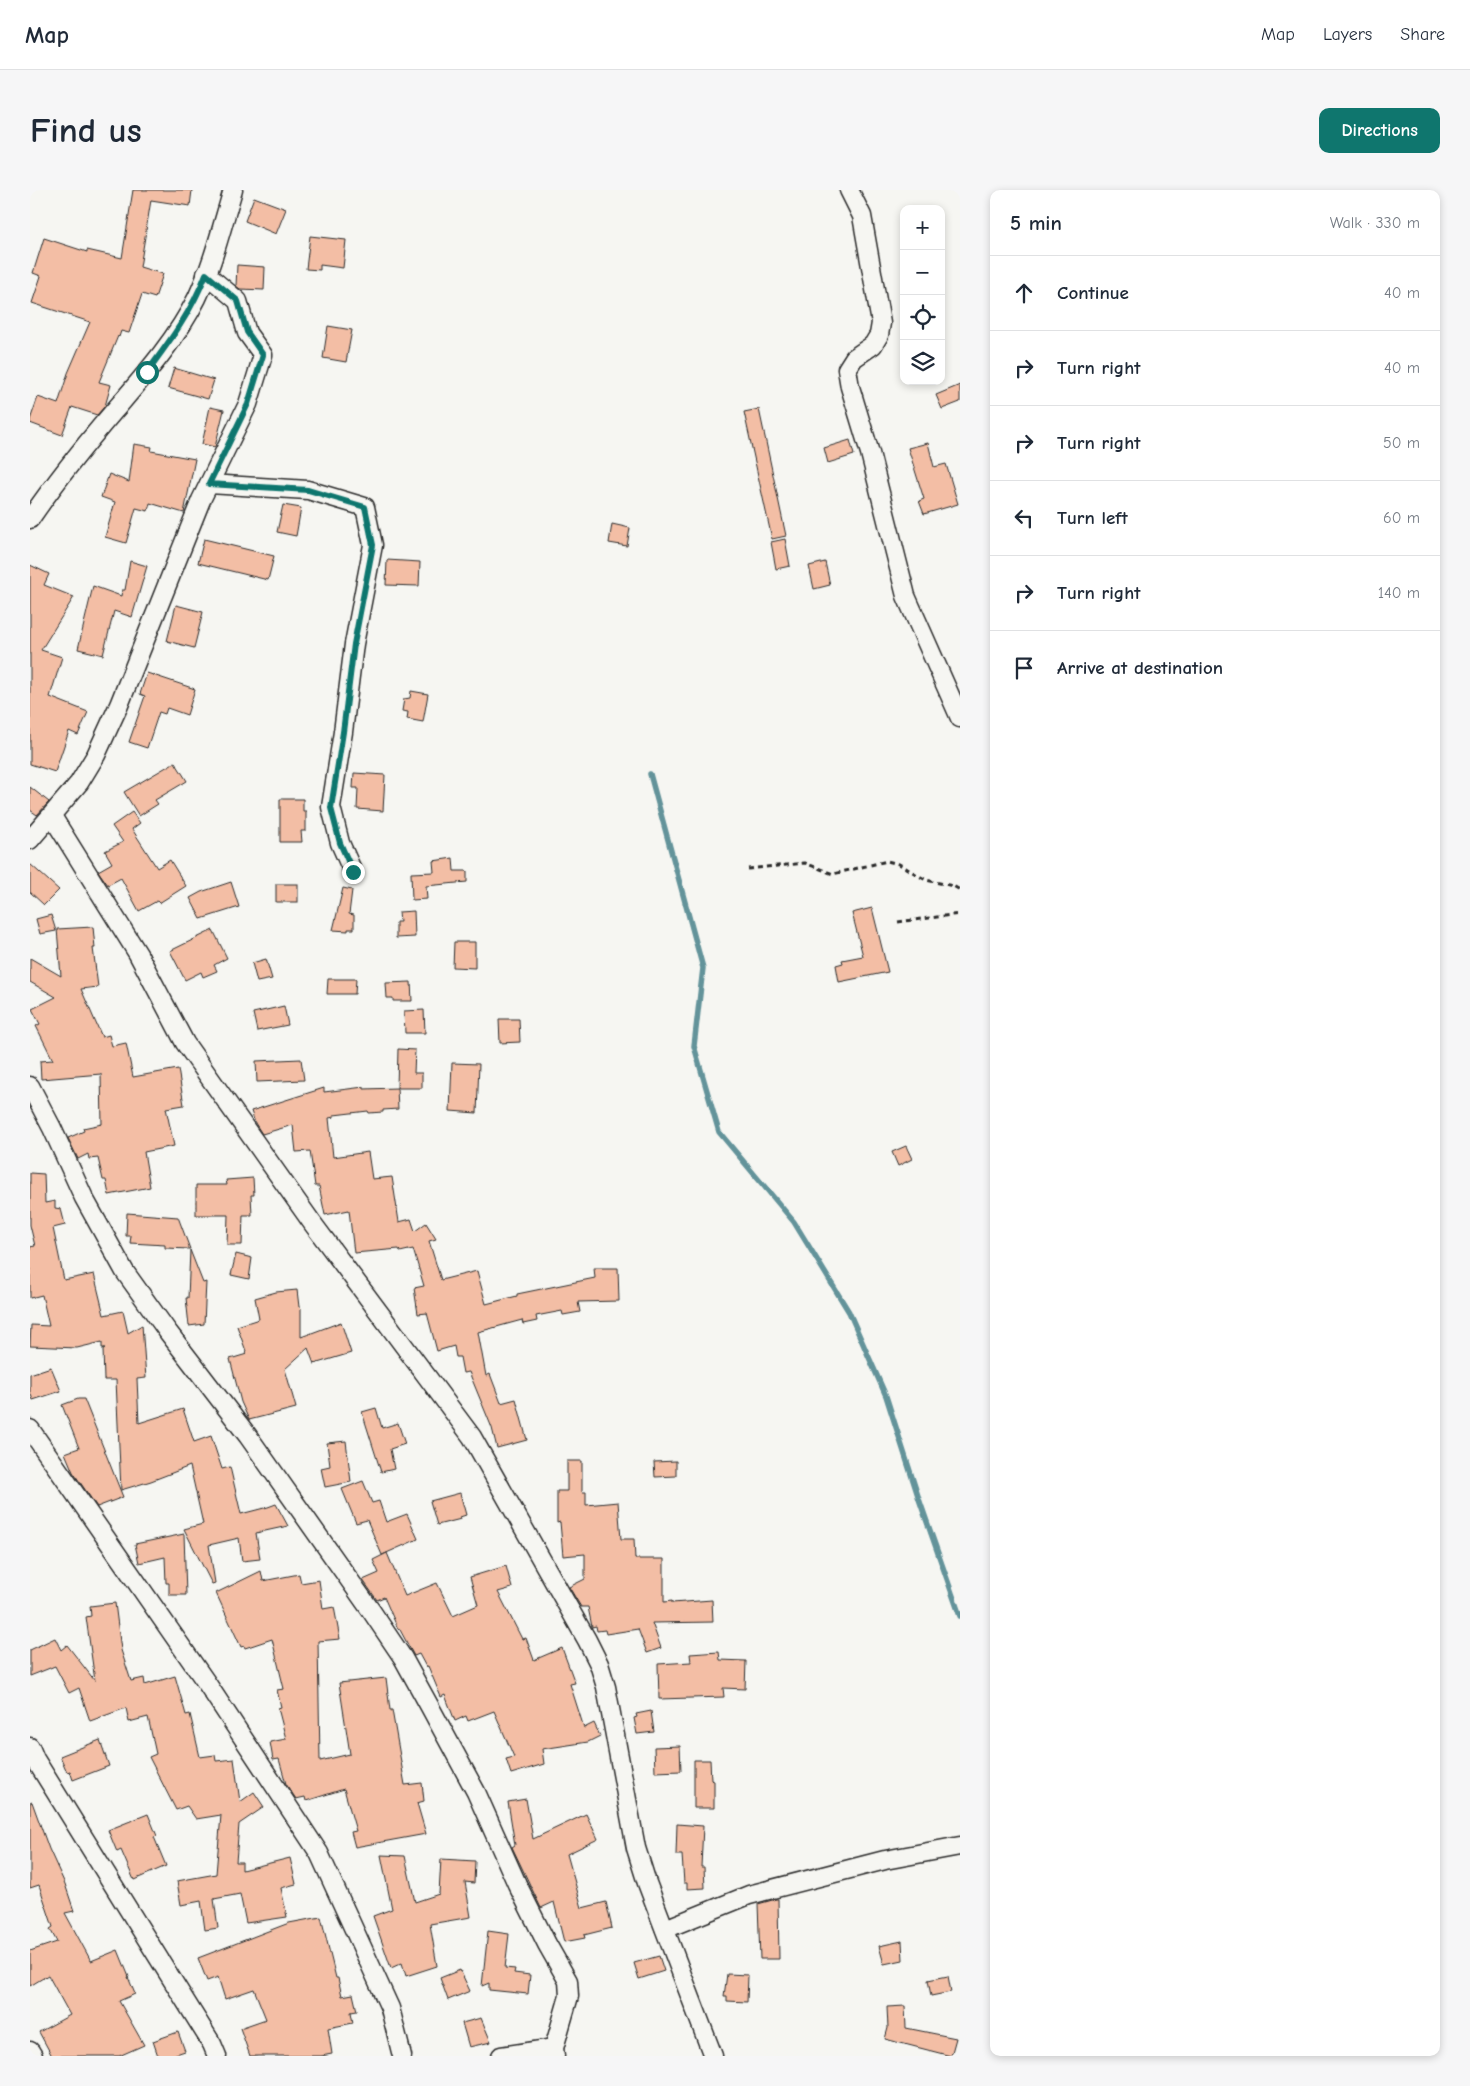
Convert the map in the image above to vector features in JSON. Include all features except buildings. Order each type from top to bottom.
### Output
[{"type":"street","points":[[30,519],[70,463],[147,372],[174,335],[196,299],[233,190]]},
{"type":"street","points":[[849,190],[862,216],[880,323],[879,335],[873,345],[854,358],[847,369],[850,387],[870,453],[906,596],[960,718]]},
{"type":"street","points":[[30,840],[79,783],[96,755],[119,705],[209,484],[248,404],[263,355],[247,332],[238,301],[206,274]]},
{"type":"street","points":[[209,484],[308,490],[365,507],[373,545],[354,644],[331,808],[340,843],[353,872]]},
{"type":"street","points":[[52,816],[138,954],[185,1043],[313,1224],[472,1438],[587,1640],[599,1664],[606,1687],[636,1848],[647,1883],[713,2056]]},
{"type":"street","points":[[30,1086],[52,1128],[84,1198],[125,1272],[168,1332],[248,1436],[372,1612],[402,1658],[476,1792],[517,1884],[568,1981],[569,1996],[555,2052],[501,2056]]},
{"type":"street","points":[[30,1429],[206,1682],[318,1853],[390,2008],[402,2056]]},
{"type":"street","points":[[30,1747],[35,1759],[192,2011],[217,2056]]},
{"type":"street","points":[[665,1929],[749,1895],[885,1860],[960,1846]]},
{"type":"street","points":[[30,2051],[33,2056]]},
{"type":"path","points":[[748,870],[805,863],[833,874],[887,861],[899,864],[926,880],[953,886],[960,890]]},
{"type":"path","points":[[898,922],[960,914]]},
{"type":"waterway","points":[[650,774],[703,968],[694,1046],[719,1132],[794,1222],[849,1312],[886,1396],[919,1499],[960,1616]]},
{"type":"route","points":[[147,372],[174,335],[196,299],[206,274],[238,301],[247,332],[263,355],[248,404],[209,484],[308,490],[365,507],[373,545],[354,644],[331,808],[340,843],[353,872]]}]
